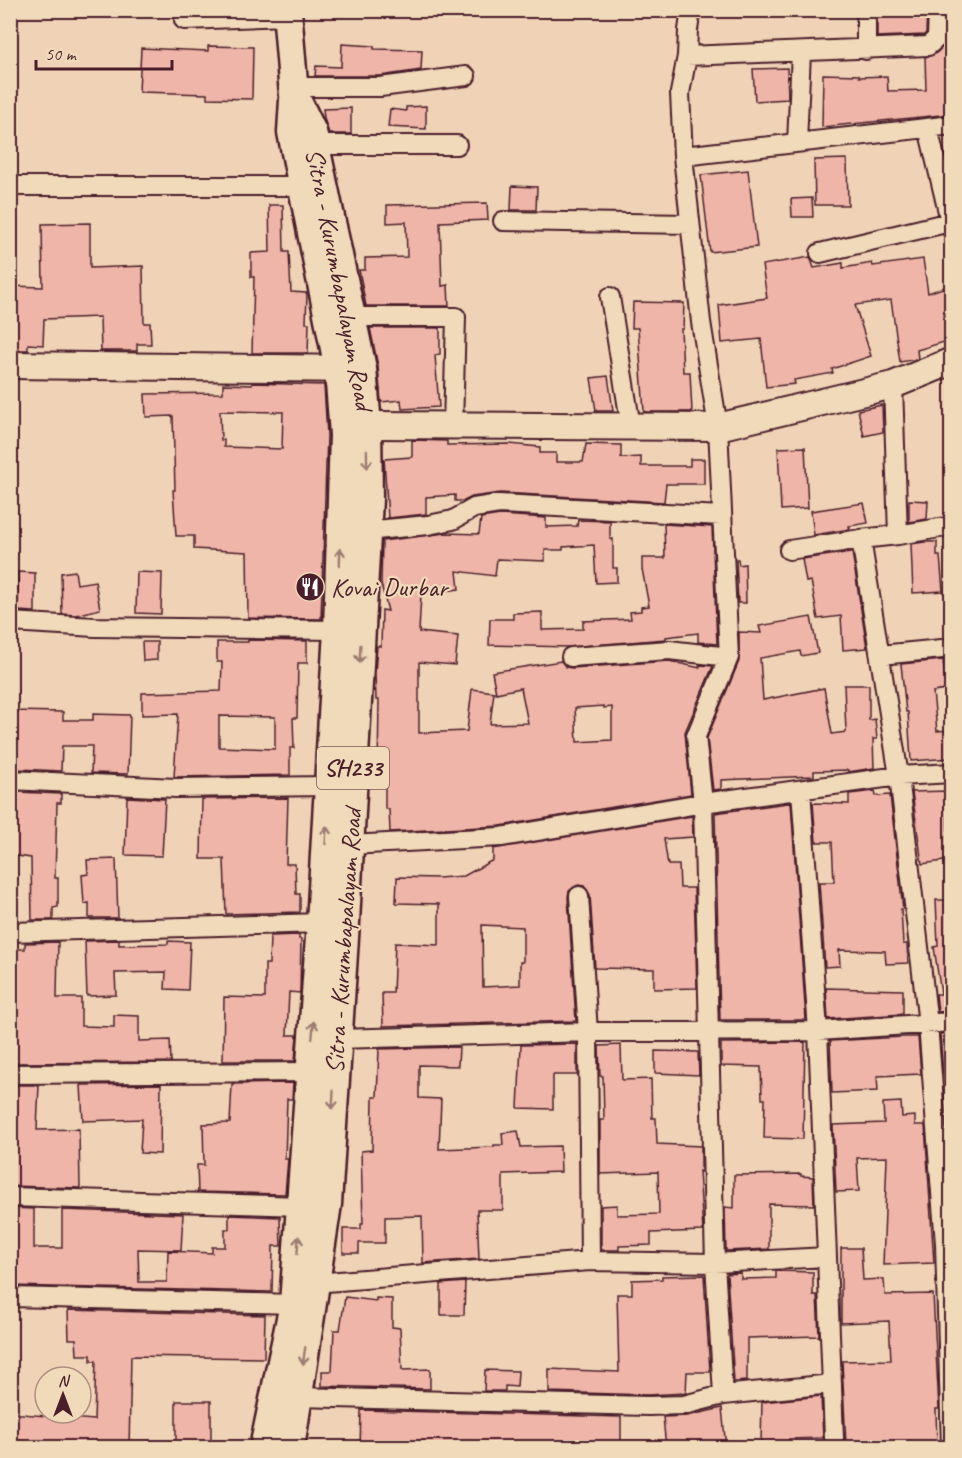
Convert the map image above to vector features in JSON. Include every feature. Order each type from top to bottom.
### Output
[{"type":"main road","name":"Sitra - Kurumbapalayam Road","points":[[287,13],[294,91],[312,132],[351,317],[351,369],[367,425],[368,499],[327,1204],[290,1448]]},
{"type":"main road","points":[[264,1448],[294,1304],[321,923],[338,630],[344,435],[351,369],[303,186],[292,132],[294,91]]},
{"type":"street","points":[[691,10],[687,56],[680,93],[683,156],[701,322],[717,427],[729,657],[696,736],[703,803],[715,1263],[723,1395]]},
{"type":"street","points":[[866,10],[866,50]]},
{"type":"street","points":[[687,56],[928,46],[937,38],[938,10]]},
{"type":"street","points":[[184,20],[287,13]]},
{"type":"street","points":[[797,143],[801,52]]},
{"type":"street","points":[[294,91],[380,87],[466,76]]},
{"type":"street","points":[[683,156],[951,125]]},
{"type":"street","points":[[820,253],[951,225],[928,128]]},
{"type":"street","points":[[315,145],[457,145]]},
{"type":"street","points":[[10,186],[303,186]]},
{"type":"street","points":[[503,221],[690,224]]},
{"type":"street","points":[[610,297],[631,426]]},
{"type":"street","points":[[351,317],[456,317],[453,426]]},
{"type":"street","points":[[367,425],[717,427],[892,385],[951,361]]},
{"type":"street","points":[[10,365],[351,369]]},
{"type":"street","points":[[892,385],[898,535]]},
{"type":"street","points":[[366,531],[428,525],[453,520],[474,508],[499,504],[721,516]]},
{"type":"street","points":[[789,550],[951,526]]},
{"type":"street","points":[[861,539],[899,776],[928,1024],[945,1244],[951,1448]]},
{"type":"street","points":[[10,622],[95,627],[338,630]]},
{"type":"street","points":[[880,655],[951,648]]},
{"type":"street","points":[[571,657],[669,650],[729,657]]},
{"type":"street","points":[[349,845],[501,837],[703,803],[899,776],[951,773]]},
{"type":"street","points":[[10,780],[176,788],[328,786]]},
{"type":"street","points":[[801,790],[818,1031],[834,1438]]},
{"type":"street","points":[[579,896],[588,1032],[590,1261]]},
{"type":"street","points":[[10,932],[321,923]]},
{"type":"street","points":[[337,1039],[588,1032],[818,1031],[951,1022]]},
{"type":"street","points":[[10,1074],[310,1072]]},
{"type":"street","points":[[10,1197],[301,1206]]},
{"type":"street","points":[[314,1283],[590,1261],[715,1263],[827,1257]]},
{"type":"street","points":[[10,1297],[294,1304]]},
{"type":"street","points":[[298,1397],[648,1406],[684,1405],[723,1395],[832,1384]]},
{"type":"building","points":[[877,10],[927,10],[926,33],[924,35],[877,37]]},
{"type":"building","points":[[949,10],[951,10],[951,114],[822,127],[823,74],[859,75],[859,77],[887,76],[888,91],[926,90],[925,57],[935,54],[947,43]]},
{"type":"building","points":[[342,44],[374,46],[374,49],[422,50],[421,70],[380,76],[315,76],[316,66],[341,67]]},
{"type":"building","points":[[208,46],[253,47],[252,99],[207,98],[207,94],[139,92],[141,48],[208,51]]},
{"type":"building","points":[[787,68],[788,99],[755,101],[753,69]]},
{"type":"building","points":[[426,106],[426,129],[388,127],[390,109],[406,111],[406,107]]},
{"type":"building","points":[[351,108],[351,134],[329,134],[323,109]]},
{"type":"building","points":[[847,159],[848,205],[815,205],[814,160]]},
{"type":"building","points":[[748,170],[757,247],[710,252],[701,175]]},
{"type":"building","points":[[512,186],[537,187],[536,210],[511,210]]},
{"type":"building","points":[[812,198],[813,217],[792,217],[791,199]]},
{"type":"building","points":[[487,203],[488,220],[440,222],[442,286],[448,285],[449,306],[366,306],[359,270],[365,270],[365,258],[407,257],[406,222],[387,223],[387,205]]},
{"type":"building","points":[[269,205],[283,205],[284,252],[289,252],[291,292],[307,293],[308,353],[252,353],[254,277],[251,277],[251,253],[270,252]]},
{"type":"building","points":[[90,223],[90,268],[143,266],[144,323],[150,323],[151,344],[137,344],[137,351],[101,351],[100,317],[44,319],[43,345],[28,344],[28,350],[10,350],[10,286],[43,287],[42,224]]},
{"type":"building","points":[[810,257],[814,268],[843,263],[843,268],[872,263],[873,266],[923,259],[928,293],[951,285],[951,340],[917,350],[918,359],[900,362],[891,300],[855,305],[871,356],[832,369],[833,373],[794,380],[795,384],[766,387],[761,339],[722,343],[719,305],[767,298],[762,265]]},
{"type":"building","points":[[633,302],[684,303],[683,329],[681,329],[683,372],[690,372],[692,412],[644,412],[638,328],[632,328]]},
{"type":"building","points":[[370,328],[440,328],[440,354],[435,355],[439,407],[402,409],[401,400],[381,402],[378,366]]},
{"type":"building","points":[[608,376],[613,411],[596,411],[591,378]]},
{"type":"building","points":[[252,383],[324,385],[327,435],[321,619],[248,618],[247,552],[194,549],[194,536],[176,536],[173,490],[175,490],[173,416],[146,417],[145,394],[223,393],[223,384],[252,385]],"holes":[[[220,411],[283,412],[282,449],[224,447],[224,440],[221,440]]]},
{"type":"building","points":[[882,405],[883,432],[864,436],[858,410]]},
{"type":"building","points":[[412,440],[447,441],[447,445],[509,444],[540,447],[540,453],[556,453],[556,462],[583,462],[586,444],[621,445],[621,458],[641,457],[641,466],[690,466],[690,459],[704,459],[704,484],[666,484],[664,502],[500,493],[472,497],[464,501],[455,501],[455,495],[426,497],[426,514],[388,518],[384,459],[412,457]]},
{"type":"building","points":[[805,447],[808,508],[781,510],[778,448]]},
{"type":"building","points":[[909,500],[928,501],[927,519],[909,522]]},
{"type":"building","points":[[864,503],[868,523],[849,526],[850,529],[814,535],[811,511]]},
{"type":"building","points":[[500,515],[546,518],[546,527],[577,526],[578,520],[610,521],[610,539],[613,539],[613,568],[617,568],[617,582],[596,583],[594,545],[563,547],[563,550],[545,550],[545,561],[497,559],[495,576],[457,571],[459,589],[421,594],[419,632],[458,636],[455,665],[419,662],[419,733],[467,731],[472,689],[494,692],[490,724],[528,723],[521,688],[496,693],[492,672],[561,661],[566,667],[572,668],[669,661],[700,668],[699,665],[713,666],[685,732],[691,794],[500,826],[390,832],[389,809],[385,809],[385,773],[378,772],[379,700],[376,700],[375,673],[377,646],[381,646],[382,610],[388,611],[381,584],[382,541],[446,533],[479,534],[481,518]],"holes":[[[604,706],[604,708],[612,707],[612,740],[577,742],[575,708]]]},
{"type":"building","points":[[664,524],[712,527],[717,644],[698,642],[698,633],[666,637],[666,639],[568,647],[489,645],[490,619],[513,619],[513,613],[542,612],[542,630],[583,629],[583,621],[631,619],[630,612],[641,611],[641,607],[649,606],[642,558],[665,558]]},
{"type":"building","points":[[937,542],[943,591],[913,593],[911,544]]},
{"type":"building","points":[[852,552],[867,648],[843,650],[841,616],[818,619],[811,581],[806,582],[802,559]]},
{"type":"building","points":[[736,559],[739,565],[745,564],[746,603],[738,603]]},
{"type":"building","points":[[75,571],[77,584],[95,581],[100,609],[76,615],[62,614],[61,573]]},
{"type":"building","points":[[18,572],[35,573],[35,612],[18,611]]},
{"type":"building","points":[[137,572],[162,573],[161,614],[136,613]]},
{"type":"building","points":[[811,617],[818,653],[801,656],[800,651],[760,658],[763,700],[824,688],[832,734],[846,732],[844,685],[869,685],[869,720],[875,719],[877,739],[873,739],[874,768],[848,772],[848,770],[814,771],[814,776],[721,780],[721,789],[713,790],[707,738],[739,661],[739,632],[761,633],[759,626]]},
{"type":"building","points":[[248,640],[307,641],[307,663],[298,663],[297,718],[293,718],[294,748],[290,748],[290,775],[174,777],[178,714],[142,715],[142,693],[221,691],[222,662],[217,662],[217,642],[248,642]],"holes":[[[219,716],[275,717],[275,749],[219,747]]]},
{"type":"building","points":[[142,642],[157,642],[157,660],[143,661]]},
{"type":"building","points":[[943,660],[946,690],[933,692],[937,731],[950,730],[951,758],[911,761],[908,712],[906,712],[901,664]]},
{"type":"building","points":[[10,711],[63,712],[63,720],[93,720],[93,714],[130,715],[128,774],[91,773],[92,746],[62,746],[61,771],[18,769],[18,760],[10,760]]},
{"type":"building","points":[[875,791],[876,796],[890,795],[903,909],[901,909],[903,944],[907,944],[908,963],[886,964],[885,951],[839,950],[840,966],[825,967],[819,882],[834,882],[832,842],[816,842],[813,803],[849,804],[849,794]]},
{"type":"building","points":[[947,791],[951,860],[922,864],[912,792]]},
{"type":"building","points":[[18,792],[61,794],[61,803],[57,803],[55,878],[58,878],[58,907],[53,908],[53,920],[32,920],[31,858],[10,855],[10,793],[17,794]]},
{"type":"building","points":[[127,797],[165,799],[162,856],[125,855]]},
{"type":"building","points":[[288,798],[286,864],[295,864],[296,894],[300,894],[300,912],[226,914],[224,859],[201,859],[202,799]]},
{"type":"building","points":[[791,803],[806,1020],[720,1020],[715,813]]},
{"type":"building","points":[[692,816],[693,837],[664,839],[668,865],[679,865],[680,888],[694,888],[697,988],[654,989],[654,969],[595,968],[590,895],[584,886],[578,885],[569,891],[568,897],[576,1021],[383,1026],[382,993],[393,993],[395,943],[439,945],[439,904],[396,903],[397,877],[464,876],[493,860],[493,849]],"holes":[[[482,925],[523,927],[523,962],[520,962],[520,985],[483,987]]]},
{"type":"building","points":[[116,859],[118,918],[89,918],[89,903],[84,904],[82,875],[88,874],[87,860]]},
{"type":"building","points":[[936,900],[951,900],[951,1011],[938,1012],[936,994],[941,994],[934,947],[938,946]]},
{"type":"building","points":[[299,935],[301,939],[300,993],[289,992],[287,1035],[297,1035],[295,1061],[223,1061],[224,997],[265,998],[265,964],[269,964],[270,936]]},
{"type":"building","points":[[119,940],[119,945],[168,944],[168,941],[190,942],[188,990],[165,989],[166,972],[115,973],[116,995],[87,996],[85,941]]},
{"type":"building","points":[[58,942],[57,998],[81,998],[81,1026],[114,1027],[114,1015],[139,1016],[139,1041],[170,1040],[171,1062],[10,1063],[10,949],[25,949],[25,943]]},
{"type":"building","points":[[826,988],[903,990],[903,1014],[828,1019]]},
{"type":"building","points":[[951,1033],[951,1072],[943,1073],[940,1034]]},
{"type":"building","points":[[918,1037],[921,1074],[877,1076],[878,1091],[832,1093],[830,1041]]},
{"type":"building","points":[[805,1042],[803,1139],[764,1138],[765,1099],[762,1099],[761,1067],[721,1066],[721,1043]]},
{"type":"building","points":[[577,1044],[577,1075],[553,1075],[553,1109],[518,1108],[521,1045]]},
{"type":"building","points":[[621,1045],[622,1080],[651,1079],[652,1118],[656,1118],[657,1144],[701,1146],[701,1172],[699,1171],[703,1231],[651,1233],[651,1245],[619,1246],[619,1250],[601,1250],[601,1206],[617,1205],[617,1215],[659,1214],[658,1172],[600,1174],[600,1120],[604,1120],[603,1076],[600,1076],[599,1046]]},
{"type":"building","points":[[459,1047],[458,1066],[419,1065],[419,1098],[441,1099],[439,1149],[503,1145],[502,1133],[518,1131],[521,1147],[560,1146],[561,1172],[503,1174],[503,1210],[477,1210],[479,1259],[423,1263],[422,1216],[385,1217],[385,1243],[359,1243],[359,1253],[343,1253],[343,1229],[361,1229],[361,1224],[363,1224],[361,1151],[372,1150],[373,1097],[377,1097],[379,1049]]},
{"type":"building","points":[[655,1051],[698,1052],[699,1075],[655,1073]]},
{"type":"building","points":[[293,1083],[292,1099],[287,1099],[285,1159],[288,1159],[285,1194],[198,1192],[197,1165],[204,1165],[203,1124],[230,1123],[232,1084]]},
{"type":"building","points":[[161,1084],[160,1154],[140,1153],[142,1119],[83,1121],[81,1085]]},
{"type":"building","points":[[10,1085],[39,1085],[37,1130],[79,1129],[80,1188],[10,1186]]},
{"type":"building","points":[[901,1102],[902,1117],[915,1116],[915,1125],[925,1125],[934,1263],[883,1265],[887,1157],[857,1158],[859,1191],[836,1192],[833,1125],[884,1123],[883,1103]]},
{"type":"building","points":[[947,1125],[951,1125],[951,1182]]},
{"type":"building","points":[[801,1174],[801,1176],[813,1177],[814,1205],[769,1204],[769,1249],[726,1251],[725,1207],[734,1208],[734,1175]]},
{"type":"building","points":[[10,1208],[34,1209],[34,1248],[62,1248],[62,1210],[183,1214],[181,1250],[138,1249],[139,1282],[167,1282],[168,1251],[212,1253],[212,1247],[225,1247],[225,1229],[229,1229],[229,1215],[280,1217],[281,1246],[273,1246],[272,1292],[10,1286]]},
{"type":"building","points":[[841,1248],[861,1248],[863,1280],[884,1279],[885,1295],[933,1294],[939,1409],[936,1409],[937,1448],[906,1448],[906,1444],[846,1446],[842,1361],[891,1360],[889,1321],[841,1323]]},
{"type":"building","points":[[776,1271],[813,1272],[813,1295],[817,1295],[819,1336],[747,1338],[747,1381],[734,1382],[727,1274],[741,1273],[741,1279],[776,1278]]},
{"type":"building","points":[[704,1275],[710,1372],[687,1372],[686,1393],[648,1395],[549,1392],[549,1369],[619,1372],[617,1294],[632,1294],[632,1280],[662,1279],[662,1276]]},
{"type":"building","points":[[465,1282],[464,1315],[441,1315],[441,1284]]},
{"type":"building","points":[[345,1297],[376,1301],[376,1298],[392,1299],[392,1327],[400,1328],[402,1370],[430,1369],[430,1389],[322,1386],[322,1371],[332,1371],[334,1330],[340,1330]]},
{"type":"building","points":[[68,1310],[265,1315],[264,1358],[131,1356],[129,1448],[10,1448],[10,1413],[33,1415],[33,1425],[93,1425],[96,1361],[91,1361],[91,1355],[77,1355],[76,1339],[69,1339]]},
{"type":"building","points":[[485,1370],[518,1371],[517,1387],[505,1386],[505,1391],[484,1391]]},
{"type":"building","points":[[821,1396],[823,1438],[789,1439],[788,1443],[761,1443],[762,1402]]},
{"type":"building","points":[[176,1401],[211,1401],[211,1448],[176,1448]]},
{"type":"building","points":[[722,1408],[726,1448],[666,1448],[663,1417],[687,1416]]},
{"type":"building","points":[[361,1410],[621,1417],[621,1448],[360,1448]]},
{"type":"place","name":"Kovai Durbar","points":[[310,587]]}]
